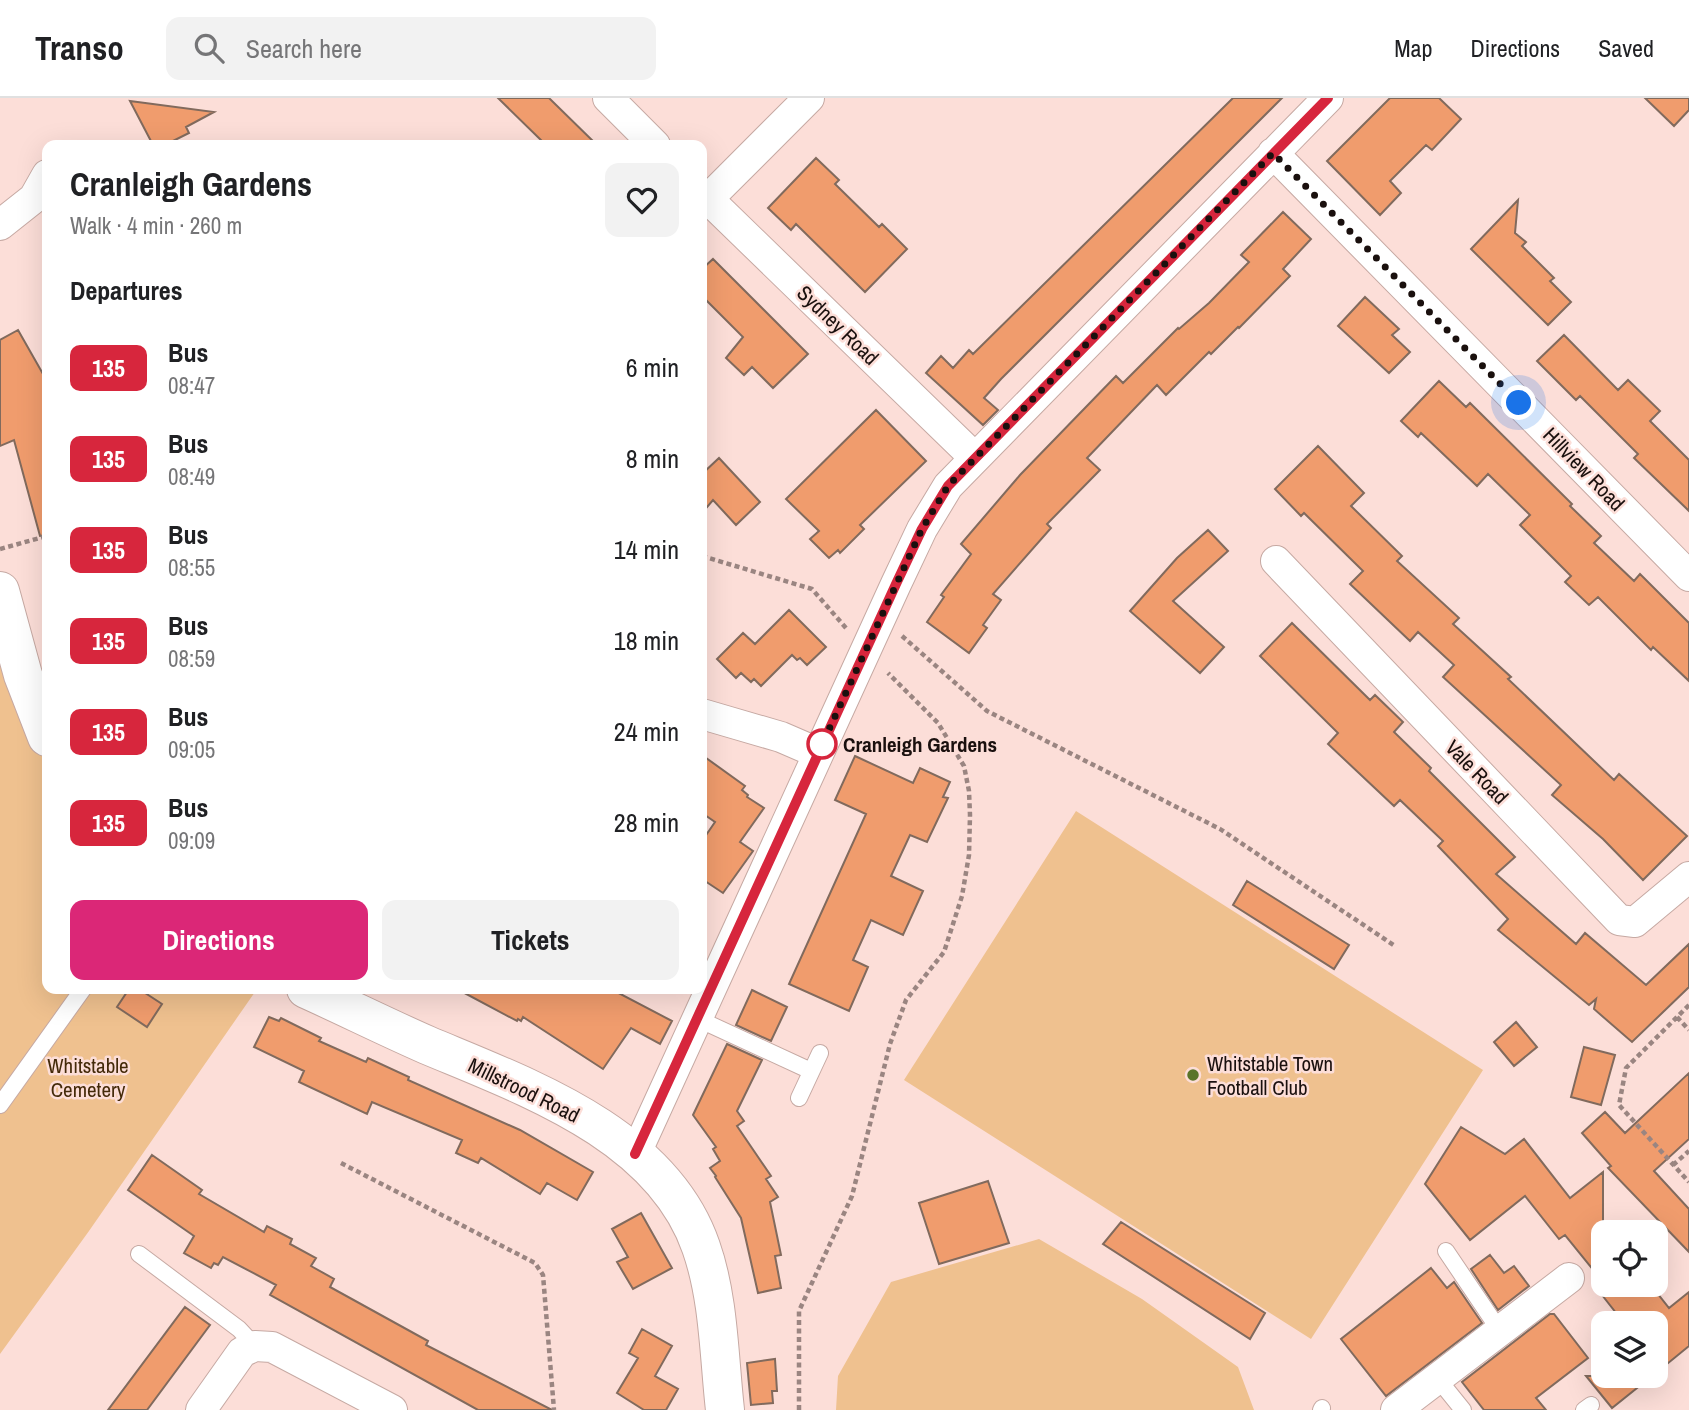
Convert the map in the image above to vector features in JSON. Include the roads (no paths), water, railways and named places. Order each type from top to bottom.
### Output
[{"type":"street","points":[[608,98],[650,140]]},
{"type":"street","points":[[707,194],[809,98]]},
{"type":"street","points":[[635,1154],[881,617],[934,508],[948,486],[1328,98]]},
{"type":"street","name":"Hillview Road","points":[[1273,153],[1689,576]]},
{"type":"street","points":[[0,225],[34,198],[42,184]]},
{"type":"street","name":"Sydney Road","points":[[707,198],[974,457]]},
{"type":"street","name":"Vale Road","points":[[1276,561],[1619,920],[1635,922],[1689,877]]},
{"type":"street","points":[[0,591],[23,675],[42,724]]},
{"type":"street","points":[[707,722],[781,737],[818,753]]},
{"type":"street","name":"Millstrood Road","points":[[317,994],[403,1035],[543,1094],[601,1128],[662,1179],[687,1214],[701,1247],[711,1286],[725,1410]]},
{"type":"street","points":[[1396,1410],[1569,1278]]},
{"type":"street","points":[[201,1410],[242,1352],[255,1346],[272,1347],[392,1410]]},
{"type":"lane","points":[[0,1105],[79,994]]},
{"type":"lane","points":[[696,1018],[811,1072]]},
{"type":"lane","points":[[799,1098],[820,1053]]},
{"type":"lane","points":[[1446,1251],[1500,1331]]},
{"type":"lane","points":[[139,1254],[239,1329],[255,1346]]},
{"type":"lane","points":[[1437,1379],[1463,1410]]},
{"type":"place","name":"Cranleigh Gardens","points":[[822,744]]},
{"type":"place","name":"Whitstable Town Football Club","points":[[1193,1075]]},
{"type":"park label","name":"Whitstable Cemetery","points":[[88,1077]]}]
